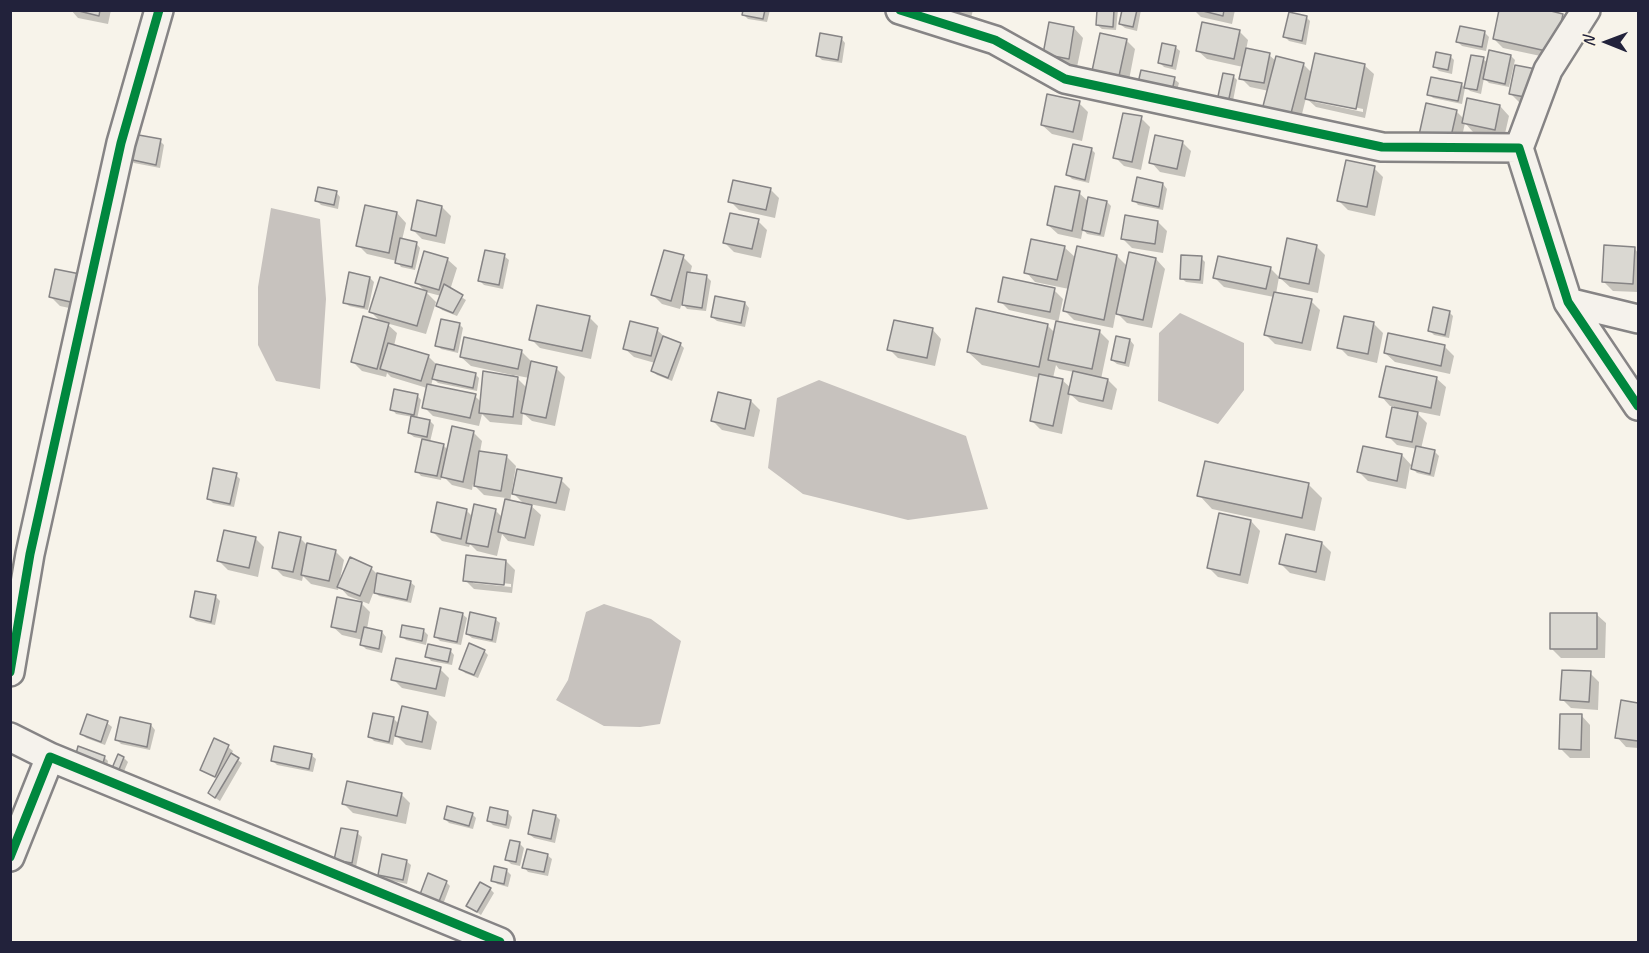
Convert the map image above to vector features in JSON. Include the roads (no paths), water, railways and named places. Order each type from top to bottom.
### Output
[{"type":"street","points":[[10,672],[30,554],[121,143],[159,10]]},
{"type":"street","points":[[900,10],[995,40],[1065,79],[1382,147],[1519,148]]},
{"type":"street","points":[[1586,10],[1548,70],[1519,148],[1568,302],[1638,406]]},
{"type":"street","points":[[1568,302],[1638,319]]},
{"type":"street","points":[[10,737],[50,757],[500,942]]},
{"type":"street","points":[[10,857],[50,757]]}]
